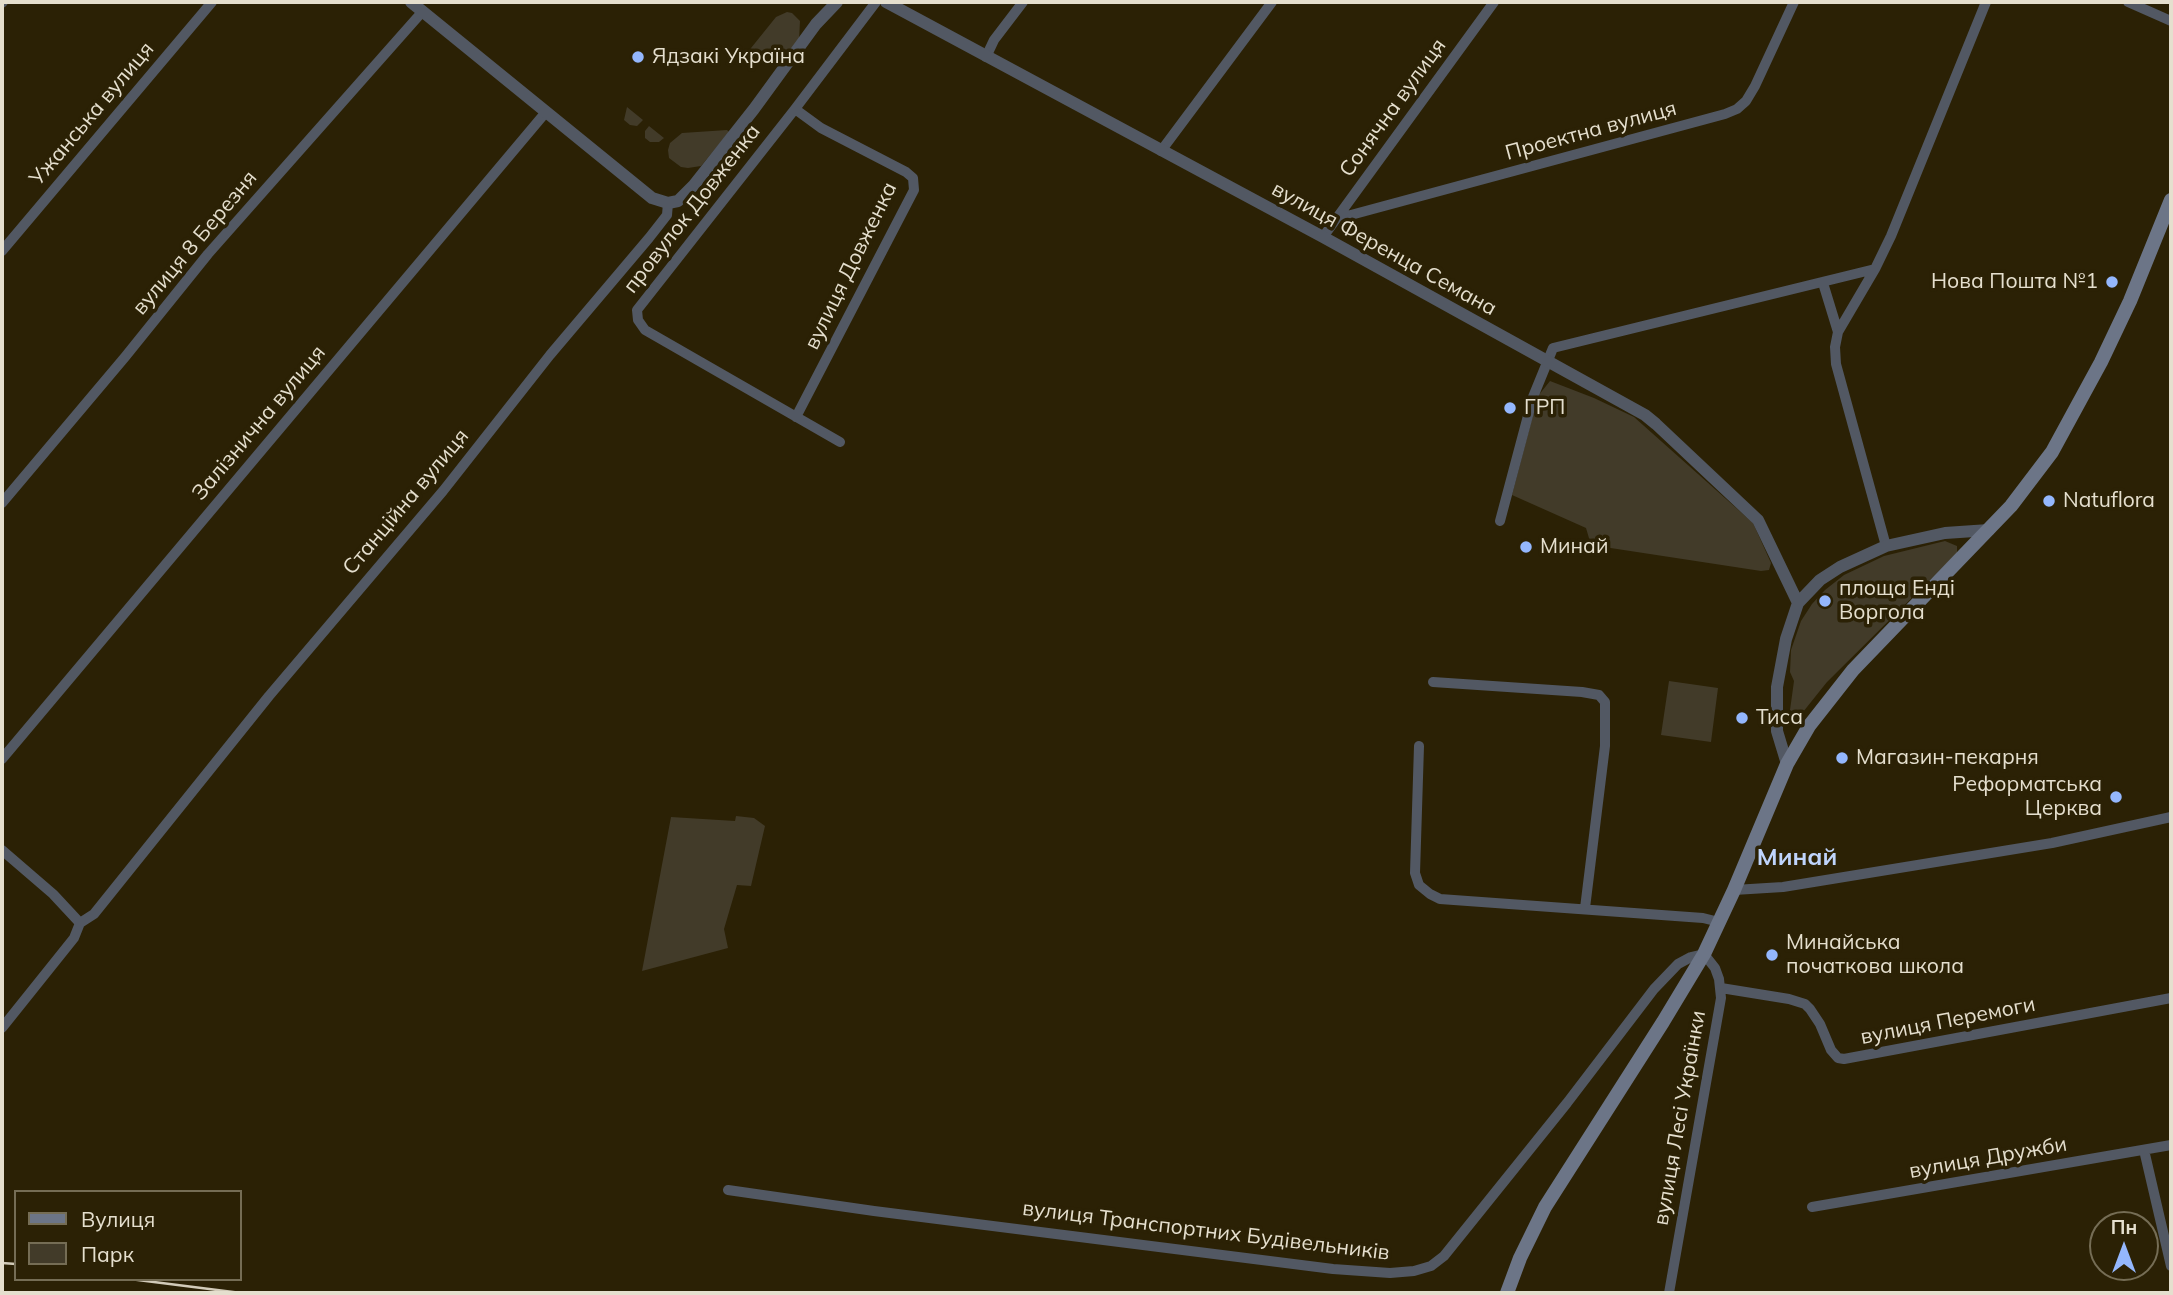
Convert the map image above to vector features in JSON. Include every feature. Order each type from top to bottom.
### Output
[{"type":"main road","points":[[1507,1293],[1520,1258],[1545,1207],[1704,954],[1787,764],[1809,726],[1836,689],[1989,530],[2033,480],[2069,422],[2130,301],[2171,200]]},
{"type":"street","name":"Ужанська вулиця","points":[[2,251],[212,2]]},
{"type":"street","points":[[411,2],[652,198],[668,203]]},
{"type":"street","name":"Станційна вулиця","points":[[2,1028],[74,938],[80,923],[94,914],[269,696],[443,491],[519,393],[661,223],[667,215],[668,203],[678,201],[694,185],[816,24],[837,2]]},
{"type":"street","name":"провулок Довженка","points":[[840,442],[645,330],[638,320],[637,310],[876,2]]},
{"type":"street","name":"вулиця Ференца Семана","points":[[887,2],[1323,237],[1547,360],[1657,424],[1750,510],[1763,528],[1798,603]]},
{"type":"street","points":[[986,57],[994,40],[1023,2]]},
{"type":"street","points":[[1161,151],[1272,2]]},
{"type":"street","name":"Сонячна вулиця","points":[[1323,237],[1494,2]]},
{"type":"street","name":"Проектна вулиця","points":[[1336,219],[1737,109],[1755,86],[1794,2]]},
{"type":"street","points":[[1838,332],[1860,298],[1891,236],[1986,2]]},
{"type":"street","points":[[2128,2],[2171,21]]},
{"type":"street","name":"вулиця 8 Березня","points":[[2,503],[208,254],[423,11]]},
{"type":"street","name":"вулиця Довженка","points":[[795,109],[821,128],[906,172],[913,177],[914,190],[796,417]]},
{"type":"street","name":"Залізнична вулиця","points":[[2,758],[546,112]]},
{"type":"street","points":[[1500,521],[1533,397],[1553,348],[1875,269]]},
{"type":"street","points":[[1823,283],[1838,332],[1836,364],[1886,546]]},
{"type":"street","points":[[1787,764],[1777,731],[1777,687],[1786,639],[1798,603],[1820,580],[1840,567],[1886,546],[1945,533],[1989,530]]},
{"type":"street","points":[[1433,682],[1582,692],[1599,695],[1605,702],[1605,746],[1585,908]]},
{"type":"street","points":[[1419,746],[1415,873],[1419,885],[1440,899],[1585,908],[1703,918],[1719,922]]},
{"type":"street","points":[[1734,890],[1783,887],[2052,843],[2171,817]]},
{"type":"street","points":[[2,850],[53,894],[80,923]]},
{"type":"street","name":"вулиця Лесі Українки","points":[[1669,1293],[1721,988],[1715,968],[1704,954]]},
{"type":"street","name":"вулиця Транспортних Будівельників","points":[[728,1190],[1334,1269],[1390,1273],[1414,1271],[1431,1266],[1444,1256],[1654,989],[1678,964],[1704,954]]},
{"type":"street","name":"вулиця Перемоги","points":[[1721,988],[1805,1004],[1820,1024],[1831,1049],[1838,1058],[1844,1059],[2171,998]]},
{"type":"street","name":"вулиця Дружби","points":[[1812,1208],[2171,1145]]},
{"type":"street","points":[[2144,1150],[2171,1266]]},
{"type":"green space","points":[[787,12],[800,21],[799,41],[784,58],[749,59],[747,53],[776,17]]},
{"type":"green space","points":[[627,107],[643,120],[637,126],[624,120]]},
{"type":"green space","points":[[649,126],[664,138],[659,142],[650,142],[645,138],[645,131]]},
{"type":"green space","points":[[729,132],[701,166],[681,167],[669,158],[670,143],[682,133]]},
{"type":"green space","points":[[1550,381],[1634,417],[1753,523],[1771,563],[1769,570],[1761,571],[1591,545],[1586,528],[1512,495],[1538,396]]},
{"type":"green space","points":[[1945,541],[1957,546],[1957,553],[1827,682],[1799,717],[1790,710],[1794,681],[1790,672],[1791,650],[1801,621],[1812,604],[1844,575],[1884,556]]},
{"type":"green space","points":[[1669,681],[1718,688],[1711,742],[1661,735]]},
{"type":"green space","points":[[736,816],[754,818],[765,826],[751,886],[737,885],[724,929],[728,948],[642,971],[671,817],[735,821]]},
{"type":"railway","points":[[2,1263],[14,1264]]},
{"type":"railway","points":[[146,1281],[241,1293]]},
{"type":"place","name":"Ядзакі Україна","points":[[638,57]]},
{"type":"place","name":"Нова Пошта №1","points":[[2112,282]]},
{"type":"place","name":"ГРП","points":[[1510,408]]},
{"type":"place","name":"Natuflora","points":[[2049,501]]},
{"type":"place","name":"Минай","points":[[1526,547]]},
{"type":"place","name":"площа Енді Воргола","points":[[1825,601]]},
{"type":"place","name":"Тиса","points":[[1742,718]]},
{"type":"place","name":"Магазин-пекарня","points":[[1842,758]]},
{"type":"place","name":"Реформатська Церква","points":[[2116,797]]},
{"type":"place","name":"Минайська початкова школа","points":[[1772,955]]},
{"type":"district","name":"Минай","points":[[1797,858]]}]
